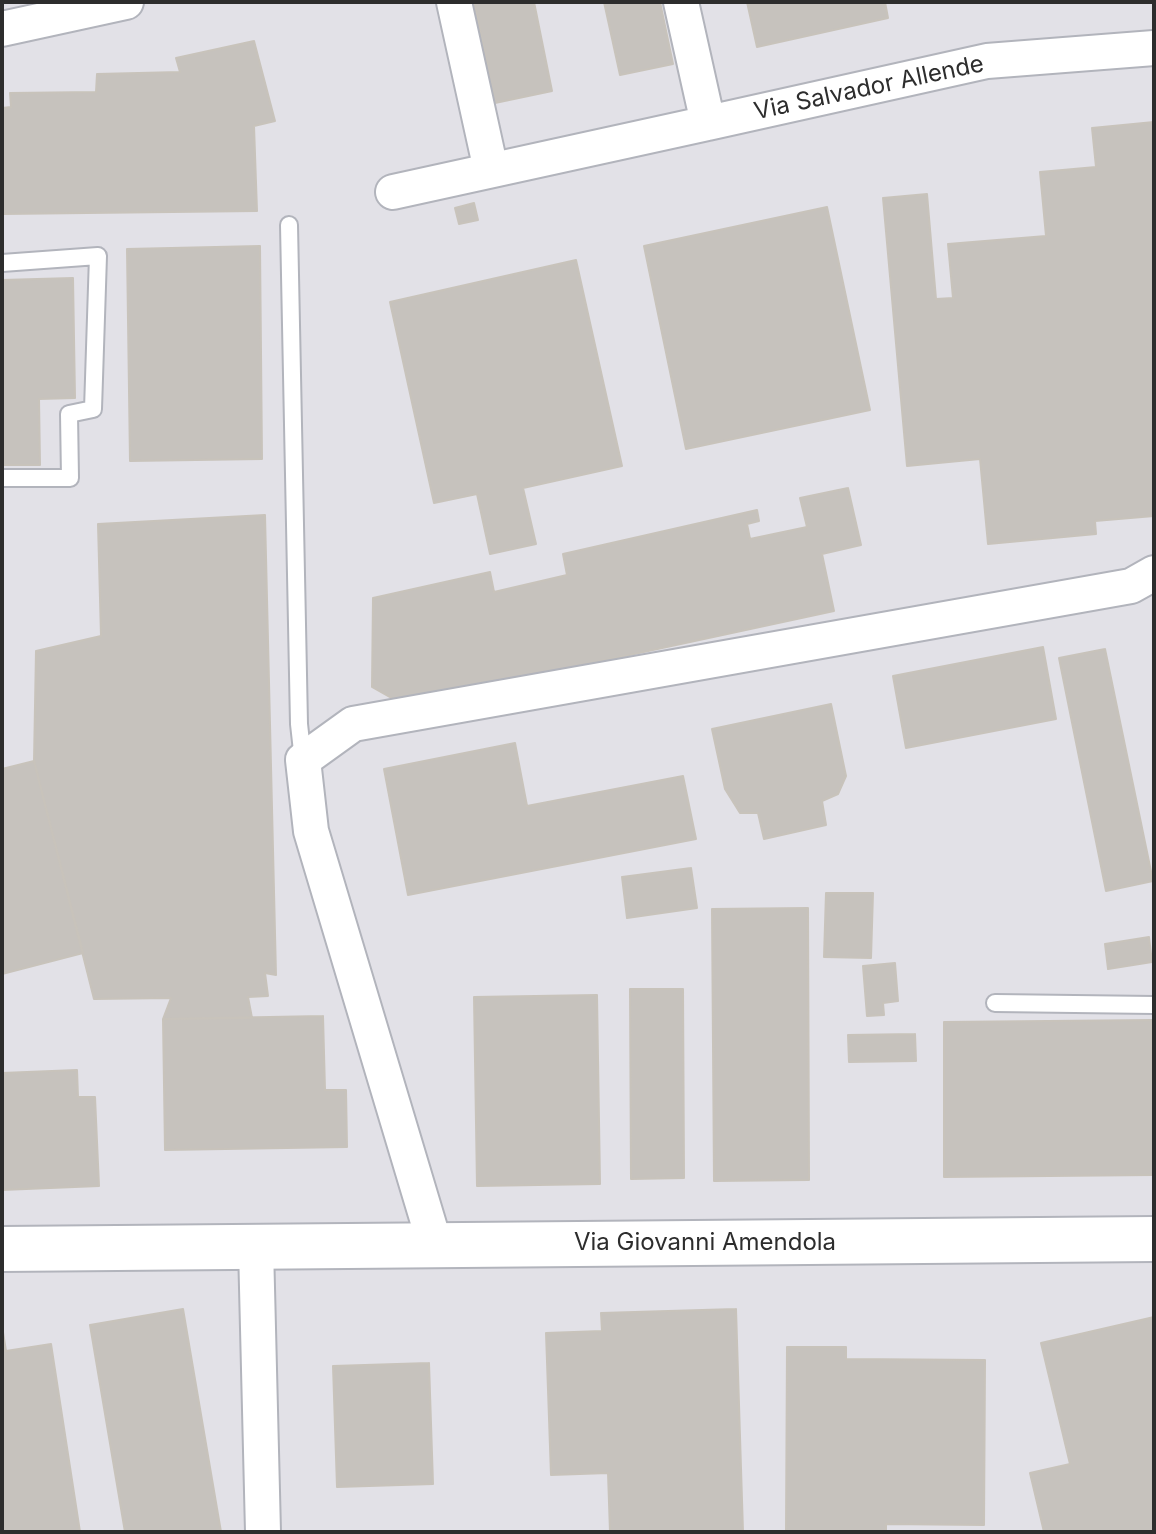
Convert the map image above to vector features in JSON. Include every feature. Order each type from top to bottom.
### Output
[{"type":"street","points":[[2,29],[126,2]]},
{"type":"street","points":[[454,2],[491,170]]},
{"type":"street","points":[[681,2],[708,123]]},
{"type":"street","name":"Via Salvador Allende","points":[[393,192],[987,61],[1154,48]]},
{"type":"street","points":[[435,1245],[311,831],[303,760],[353,724],[1131,586],[1154,573]]},
{"type":"street","name":"Via Giovanni Amendola","points":[[2,1249],[1154,1239]]},
{"type":"street","points":[[256,1247],[263,1532]]},
{"type":"lane","points":[[289,225],[299,724],[303,760]]},
{"type":"lane","points":[[2,263],[98,256],[93,409],[69,414],[70,478],[2,478]]},
{"type":"lane","points":[[995,1003],[1154,1005]]},
{"type":"shaded area","points":[[2,2],[1154,2],[1154,1532],[2,1532]]},
{"type":"building","points":[[474,2],[534,2],[552,91],[495,103]]},
{"type":"building","points":[[604,2],[660,2],[673,64],[620,75]]},
{"type":"building","points":[[747,2],[885,2],[888,18],[757,47]]},
{"type":"building","points":[[254,41],[275,121],[254,126],[257,211],[2,214],[2,108],[11,107],[10,93],[96,92],[97,74],[180,72],[176,58]]},
{"type":"building","points":[[1154,122],[1154,516],[1095,521],[1096,534],[988,544],[980,459],[907,466],[883,198],[927,194],[936,299],[953,298],[948,244],[1046,236],[1040,172],[1096,167],[1092,128]]},
{"type":"building","points":[[474,203],[478,220],[459,224],[455,208]]},
{"type":"building","points":[[827,207],[870,410],[686,449],[644,246]]},
{"type":"building","points":[[260,246],[262,459],[130,461],[127,249]]},
{"type":"building","points":[[576,260],[622,466],[523,488],[536,544],[490,554],[477,494],[434,503],[390,302]]},
{"type":"building","points":[[73,278],[75,398],[39,399],[40,465],[2,465],[2,280]]},
{"type":"building","points":[[848,488],[861,545],[822,554],[834,611],[402,704],[372,687],[373,598],[490,572],[494,592],[567,575],[563,554],[757,510],[759,521],[747,524],[750,539],[807,527],[800,498]]},
{"type":"building","points":[[265,515],[276,975],[265,973],[268,996],[248,997],[252,1018],[163,1019],[171,998],[94,999],[34,761],[36,651],[101,636],[98,524]]},
{"type":"building","points":[[1043,647],[1056,719],[906,748],[893,676]]},
{"type":"building","points":[[1105,649],[1153,881],[1106,891],[1059,658]]},
{"type":"building","points":[[831,704],[846,776],[838,794],[822,801],[826,825],[764,839],[758,813],[740,813],[725,789],[712,729]]},
{"type":"building","points":[[515,743],[527,806],[683,776],[696,839],[408,895],[384,769]]},
{"type":"building","points":[[34,761],[83,953],[2,974],[2,769]]},
{"type":"building","points":[[691,868],[697,908],[627,918],[622,877]]},
{"type":"building","points":[[826,893],[873,893],[871,958],[824,957]]},
{"type":"building","points":[[808,908],[809,1180],[714,1181],[712,909]]},
{"type":"building","points":[[1149,937],[1152,962],[1108,969],[1105,944]]},
{"type":"building","points":[[895,963],[898,1001],[883,1003],[884,1015],[867,1016],[863,966]]},
{"type":"building","points":[[630,989],[683,989],[684,1178],[631,1179]]},
{"type":"building","points":[[597,995],[600,1184],[477,1186],[474,997]]},
{"type":"building","points":[[323,1016],[325,1090],[346,1090],[347,1147],[165,1150],[163,1019]]},
{"type":"building","points":[[1152,1020],[1153,1175],[944,1177],[944,1022]]},
{"type":"building","points":[[915,1034],[916,1061],[849,1062],[848,1035]]},
{"type":"building","points":[[77,1070],[78,1097],[95,1097],[99,1186],[2,1190],[2,1073]]},
{"type":"building","points":[[183,1309],[221,1532],[125,1532],[90,1325]]},
{"type":"building","points":[[736,1309],[743,1532],[610,1532],[608,1473],[551,1475],[546,1333],[602,1331],[601,1313]]},
{"type":"building","points":[[1154,1317],[1154,1532],[1044,1532],[1030,1473],[1070,1464],[1041,1343]]},
{"type":"building","points":[[2,1326],[6,1351],[51,1344],[80,1532],[2,1532]]},
{"type":"building","points":[[787,1347],[846,1347],[846,1359],[985,1360],[984,1525],[886,1524],[886,1532],[786,1532]]},
{"type":"building","points":[[429,1363],[433,1484],[337,1487],[333,1366]]}]
